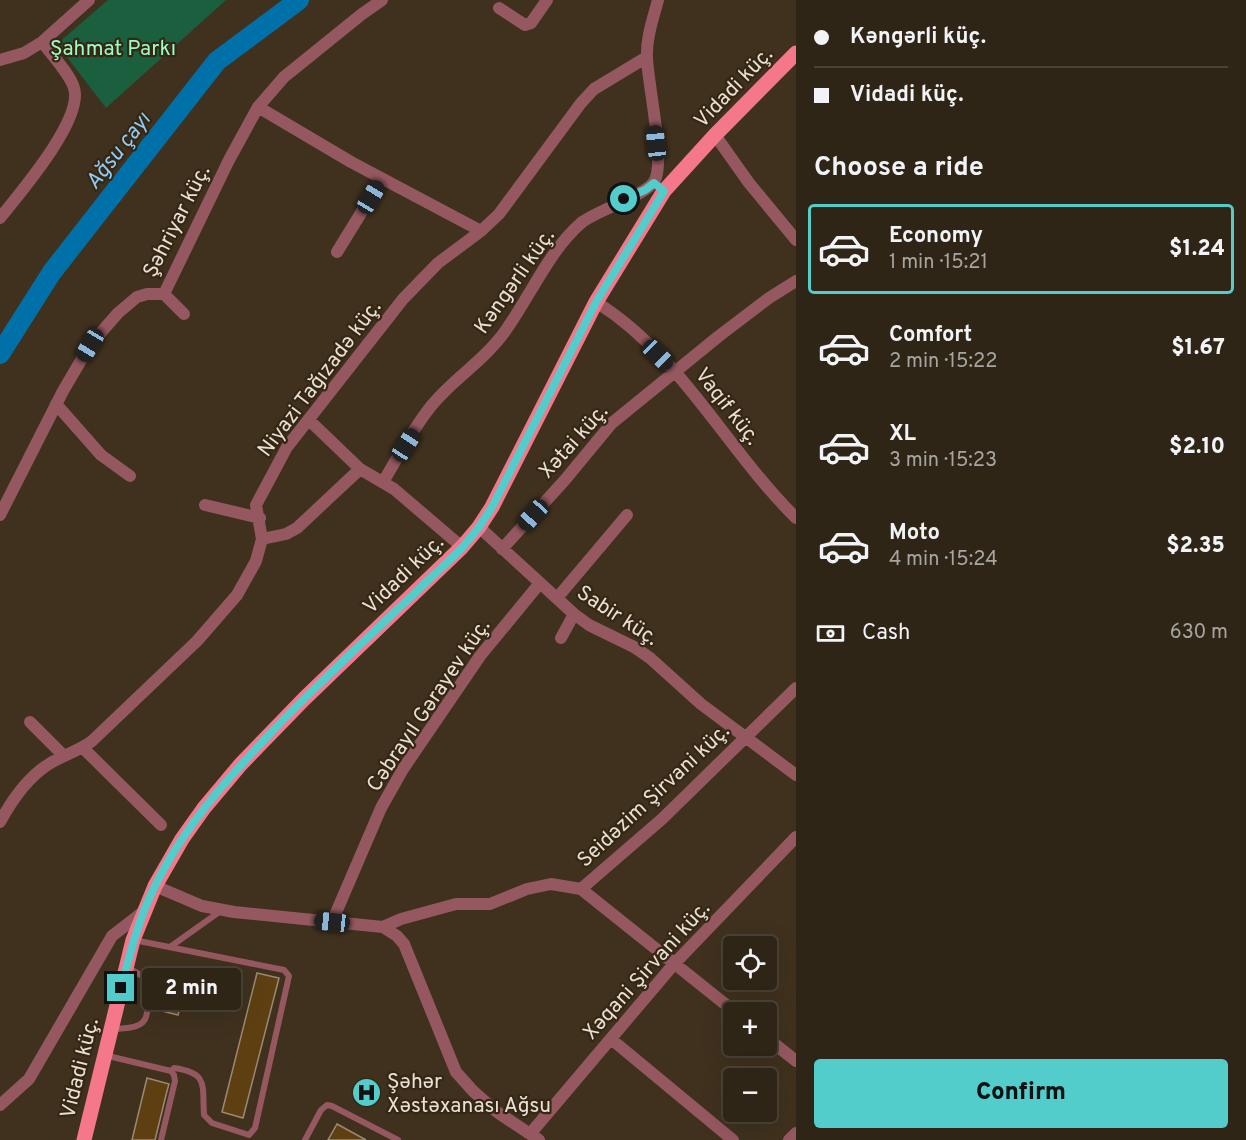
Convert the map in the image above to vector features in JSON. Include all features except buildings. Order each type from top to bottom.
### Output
[{"type":"main road","name":"Vidadi küç.","points":[[84,1140],[133,940],[155,886],[182,839],[204,808],[241,764],[304,699],[462,548],[479,527],[492,507],[596,302],[659,187],[716,135],[796,53]]},
{"type":"street","points":[[0,60],[24,53],[42,42],[89,0]]},
{"type":"street","name":"Şəhriyar küç.","points":[[0,515],[56,404],[90,345],[118,313],[137,297],[147,294],[164,294],[229,160],[258,107],[284,77],[382,0]]},
{"type":"street","points":[[499,8],[525,25],[531,23],[547,0]]},
{"type":"street","points":[[658,0],[648,36],[647,57],[659,187]]},
{"type":"street","points":[[0,218],[32,179],[69,122],[76,98],[74,85],[42,42]]},
{"type":"street","name":"Niyazi Tağızadə küç.","points":[[0,822],[31,776],[64,756],[83,748],[197,641],[237,595],[256,561],[262,539],[256,505],[287,447],[403,299],[438,263],[481,231],[499,214],[594,88],[647,57]]},
{"type":"street","points":[[258,107],[481,231]]},
{"type":"street","points":[[716,135],[749,183],[796,240]]},
{"type":"street","points":[[337,252],[382,178]]},
{"type":"street","name":"Kəngərli küç.","points":[[383,482],[432,405],[488,353],[508,328],[537,280],[570,235],[583,222],[624,199],[659,187]]},
{"type":"street","name":"Xətai küç.","points":[[502,549],[564,481],[612,423],[769,298],[796,281]]},
{"type":"street","points":[[164,294],[184,314]]},
{"type":"street","name":"Vaqif küç.","points":[[596,302],[642,338],[675,372],[796,518]]},
{"type":"street","points":[[56,404],[101,455],[130,476]]},
{"type":"street","points":[[309,420],[360,469],[394,489],[462,548]]},
{"type":"street","points":[[262,539],[286,534],[297,528],[360,469]]},
{"type":"street","points":[[205,505],[260,518]]},
{"type":"street","points":[[557,598],[627,515]]},
{"type":"street","name":"Sabir küç.","points":[[479,527],[574,614],[589,625],[634,646],[701,704],[796,776]]},
{"type":"street","name":"Cəbrayıl Gərayev küç.","points":[[332,922],[381,808],[403,769],[480,656],[540,583]]},
{"type":"street","points":[[561,638],[574,614]]},
{"type":"street","name":"Seidəzim Şirvani küç.","points":[[383,927],[401,919],[456,904],[490,904],[527,889],[551,884],[581,889],[662,819],[796,688]]},
{"type":"street","points":[[30,722],[64,756]]},
{"type":"street","points":[[83,748],[161,825]]},
{"type":"street","name":"Xəqani Şirvani küç.","points":[[535,1137],[611,1039],[674,964],[796,837]]},
{"type":"street","points":[[155,886],[202,906],[383,927],[397,936],[404,944],[456,1071],[473,1091],[497,1112],[535,1137]]},
{"type":"street","points":[[581,889],[723,1003]]},
{"type":"street","points":[[0,1106],[28,1079],[112,936],[143,912]]},
{"type":"street","points":[[611,1039],[733,1140]]},
{"type":"street","points":[[777,1045],[796,1060]]},
{"type":"street","points":[[789,1140],[796,1133]]},
{"type":"lane","points":[[170,947],[222,910]]},
{"type":"lane","points":[[104,1055],[171,1071],[174,1068],[192,1070],[202,1082],[204,1115],[212,1123],[248,1137],[255,1128],[289,976],[284,970],[133,940]]},
{"type":"lane","points":[[110,1030],[139,1026],[146,1017],[153,985],[148,979],[126,967]]},
{"type":"lane","points":[[161,1140],[175,1082],[171,1071]]},
{"type":"lane","points":[[305,1140],[321,1110],[327,1106],[332,1106],[398,1140]]},
{"type":"green space","name":"Şahmat Parkı","points":[[108,0],[226,0],[106,108],[57,44]]},
{"type":"waterway","name":"Ağsu çayı","points":[[0,354],[52,272],[217,61],[299,0]]},
{"type":"place","name":"Şəhər Xəstəxanası Ağsu","points":[[366,1093]]},
{"type":"route","points":[[121,988],[133,940],[143,912],[182,839],[204,808],[241,764],[304,699],[462,548],[492,507],[596,302],[664,191],[654,183],[645,190],[624,199]]}]
